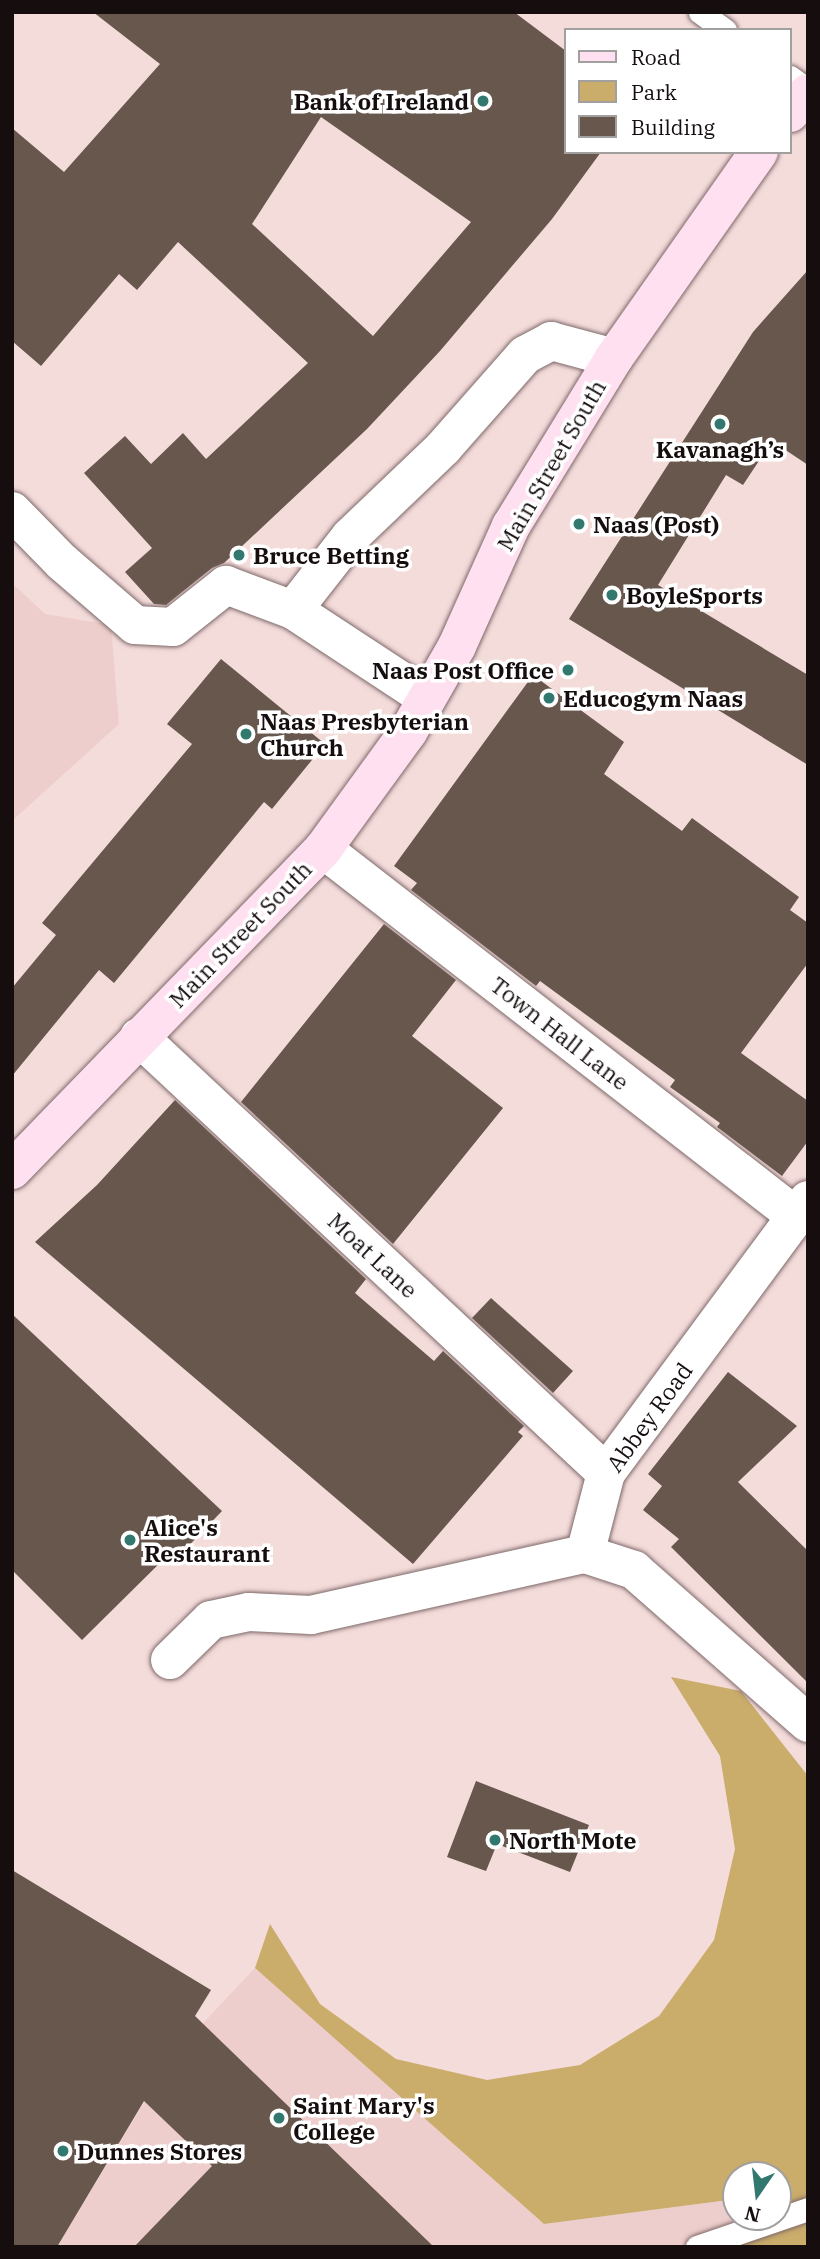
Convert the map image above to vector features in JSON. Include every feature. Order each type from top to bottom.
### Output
[{"type":"main road","points":[[792,111],[808,91]]},
{"type":"main road","name":"Main Street South","points":[[15,1162],[323,849],[408,732],[457,646],[511,526],[614,358],[758,154]]},
{"type":"street","points":[[293,610],[350,537],[443,449],[525,355],[551,341],[614,358]]},
{"type":"street","points":[[12,511],[62,562],[135,625],[173,627],[226,585],[293,610],[427,698]]},
{"type":"street","name":"Town Hall Lane","points":[[323,849],[802,1209]]},
{"type":"street","name":"Moat Lane","points":[[139,1037],[606,1473]]},
{"type":"street","name":"Abbey Road","points":[[585,1554],[606,1473],[802,1209]]},
{"type":"street","points":[[170,1660],[211,1620],[249,1612],[311,1615],[585,1554],[634,1570],[808,1723]]},
{"type":"lane","points":[[700,12],[721,28]]},
{"type":"lane","points":[[792,79],[808,91]]},
{"type":"lane","points":[[697,2247],[808,2209]]},
{"type":"shaded area","points":[[13,584],[45,614],[111,625],[119,724],[12,821]]},
{"type":"shaded area","name":"Saint Mary's College","points":[[255,1968],[544,2224],[722,2201],[722,2231],[792,2231],[808,2247],[57,2247],[172,2056]]},
{"type":"green space","points":[[671,1677],[741,1691],[808,1776],[808,2247],[740,2247],[742,2231],[792,2231],[792,2161],[722,2161],[722,2201],[544,2224],[255,1968],[270,1924],[320,2004],[396,2059],[487,2080],[580,2065],[659,2016],[714,1940],[735,1849],[720,1756]]},
{"type":"building","points":[[93,12],[514,12],[564,50],[564,154],[600,154],[552,219],[440,351],[367,429],[224,563],[212,568],[166,605],[154,604],[125,572],[152,548],[84,473],[125,436],[151,464],[183,433],[206,459],[308,363],[178,242],[137,290],[119,274],[41,366],[12,341],[12,128],[64,172],[160,64]],"holes":[[[321,117],[471,222],[373,336],[252,224]]]},
{"type":"building","points":[[808,270],[808,465],[772,441],[743,485],[726,475],[658,585],[808,675],[808,765],[569,619],[753,332]]},
{"type":"building","points":[[221,659],[325,744],[272,809],[264,802],[114,983],[99,970],[12,1076],[12,988],[56,935],[42,923],[192,744],[167,724]]},
{"type":"building","points":[[533,675],[624,742],[604,774],[682,831],[692,818],[799,897],[790,910],[808,923],[808,963],[741,1053],[808,1101],[808,1141],[782,1176],[717,1127],[720,1123],[670,1087],[675,1080],[540,981],[536,986],[411,890],[417,883],[394,866]]},
{"type":"building","points":[[384,924],[456,980],[412,1036],[503,1108],[393,1244],[241,1102]]},
{"type":"building","points":[[175,1100],[366,1279],[355,1293],[434,1361],[443,1351],[524,1426],[518,1432],[523,1436],[413,1564],[35,1242],[97,1185]]},
{"type":"building","points":[[491,1298],[573,1371],[553,1393],[472,1318]]},
{"type":"building","points":[[12,1314],[222,1511],[178,1557],[172,1551],[82,1640],[12,1570]]},
{"type":"building","points":[[728,1372],[797,1426],[738,1482],[808,1551],[808,1683],[671,1547],[679,1539],[643,1510],[662,1486],[648,1474]]},
{"type":"building","points":[[476,1781],[589,1825],[570,1872],[497,1844],[486,1871],[447,1857]]},
{"type":"building","points":[[12,1870],[211,1990],[195,2016],[434,2247],[134,2247],[212,2166],[144,2101],[57,2247],[12,2247]]},
{"type":"place","name":"Bank of Ireland","points":[[483,101]]},
{"type":"place","name":"Kavanagh’s","points":[[720,424]]},
{"type":"place","name":"Naas (Post)","points":[[579,524]]},
{"type":"place","name":"Bruce Betting","points":[[239,555]]},
{"type":"place","name":"BoyleSports","points":[[612,595]]},
{"type":"place","name":"Naas Post Office","points":[[568,670]]},
{"type":"place","name":"Educogym Naas","points":[[549,698]]},
{"type":"place","name":"Naas Presbyterian Church","points":[[246,734]]},
{"type":"place","name":"Alice's Restaurant","points":[[130,1540]]},
{"type":"place","name":"North Mote","points":[[495,1840]]},
{"type":"place","name":"Saint Mary's College","points":[[279,2118]]},
{"type":"place","name":"Dunnes Stores","points":[[63,2151]]}]
